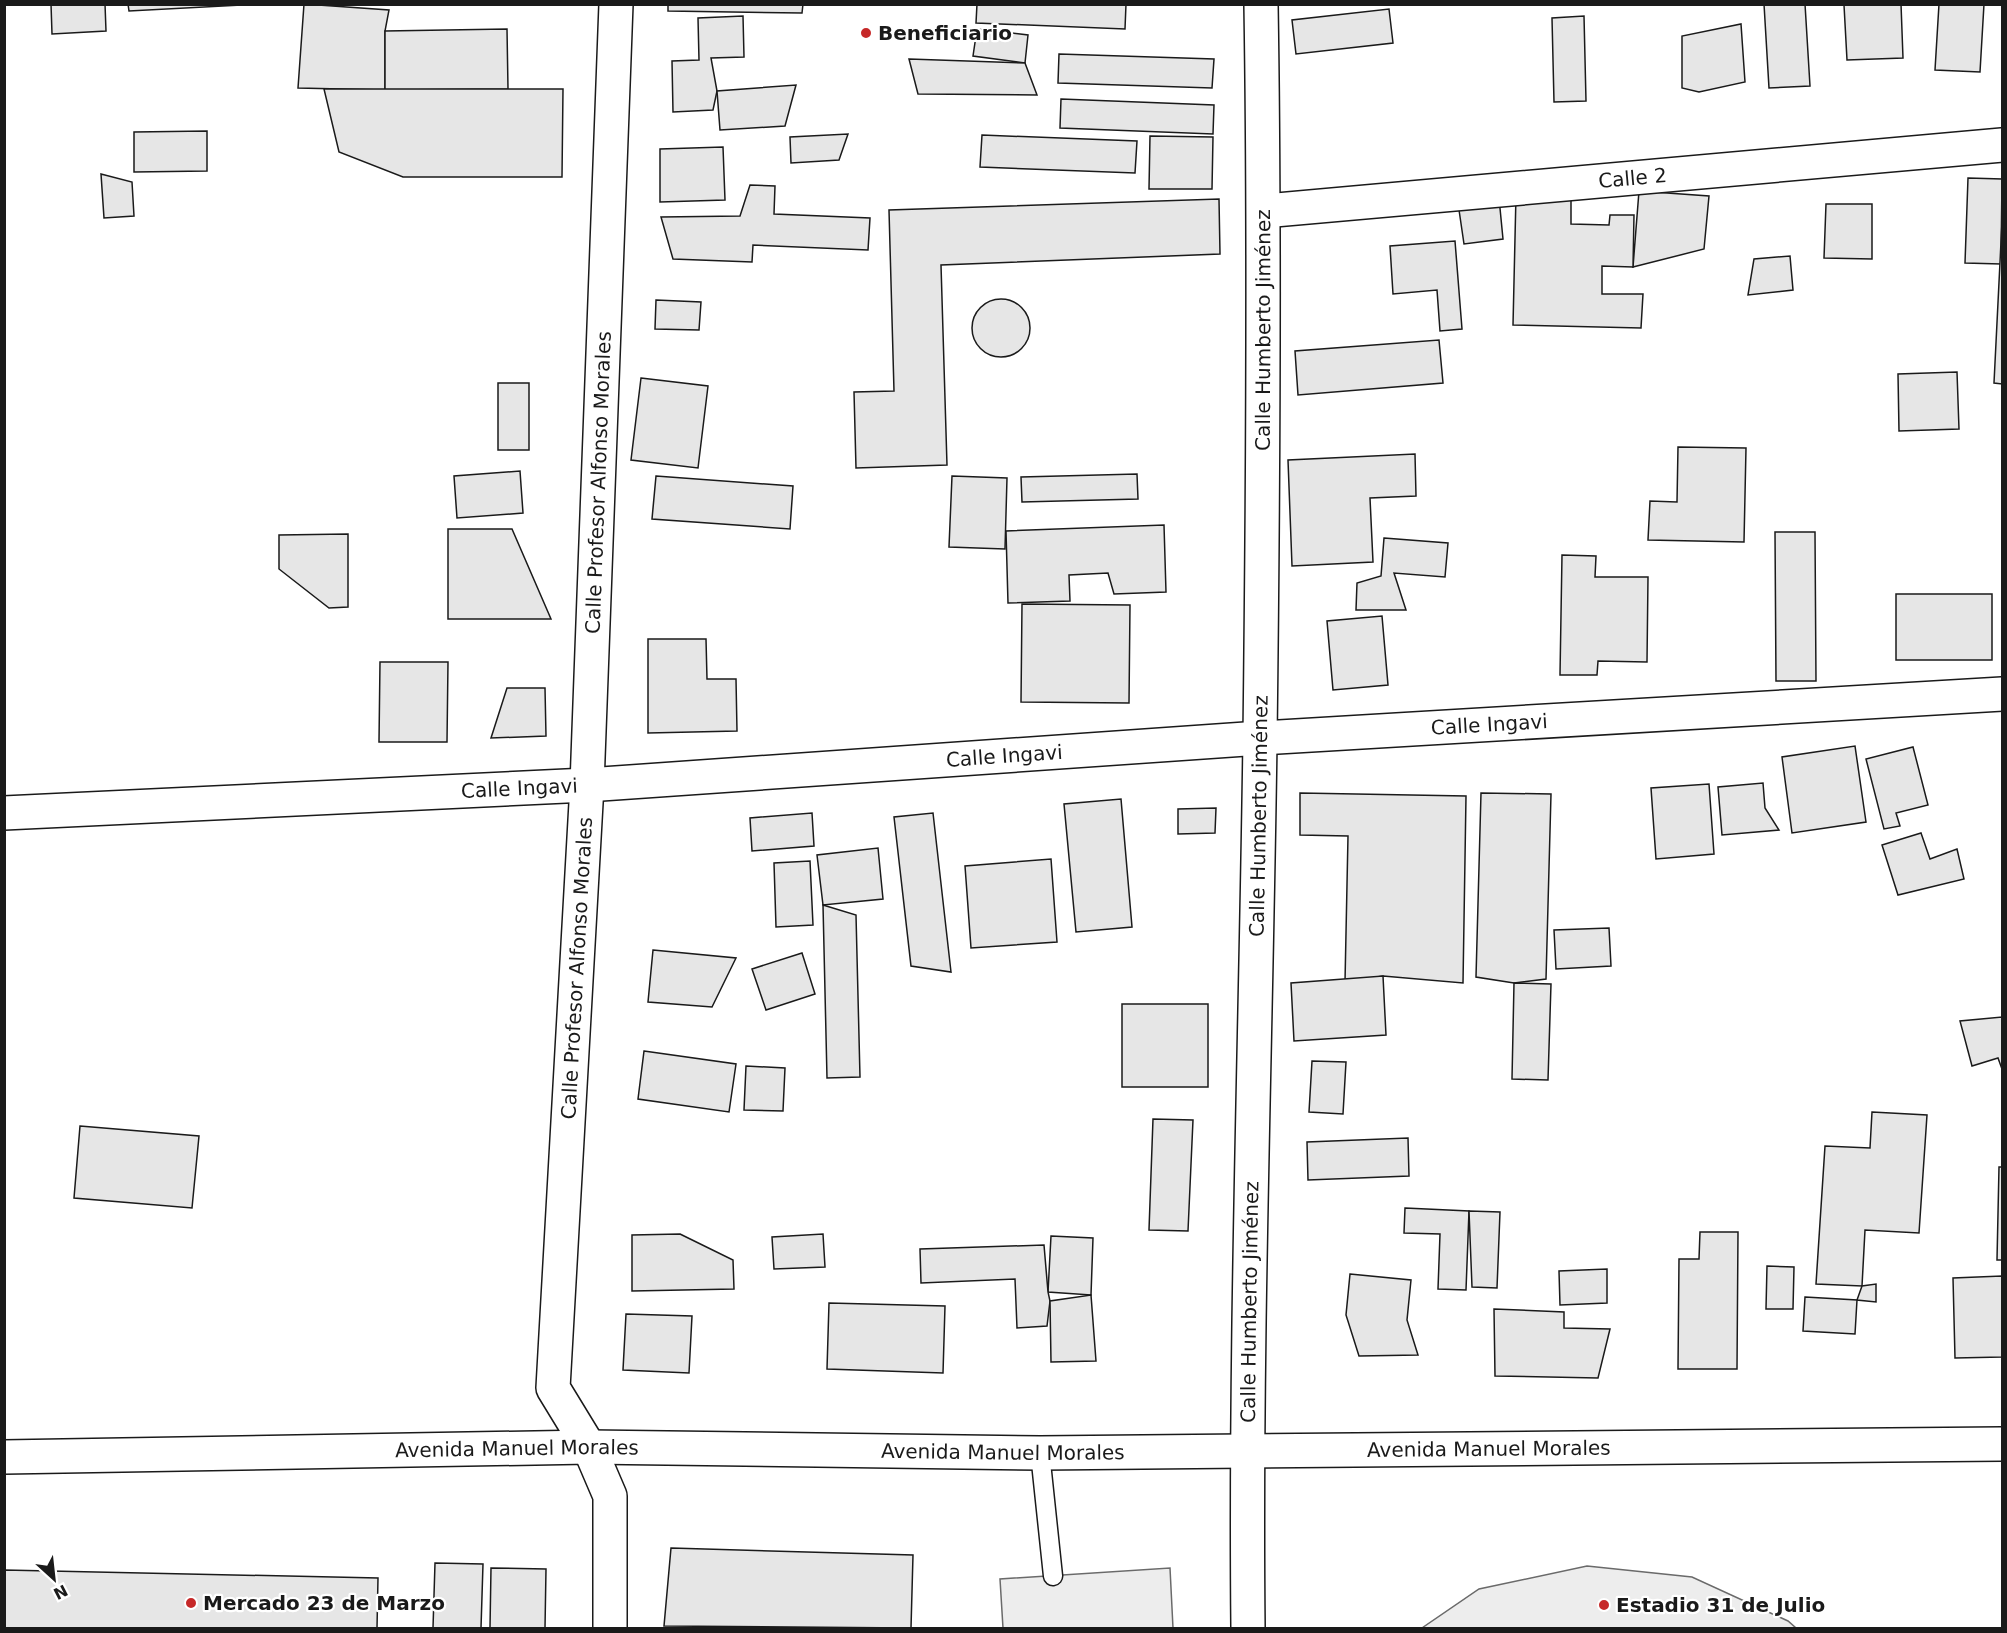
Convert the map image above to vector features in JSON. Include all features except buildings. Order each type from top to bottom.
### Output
[{"type":"street","name":"Calle Profesor Alfonso Morales","points":[[610,1629],[610,1496],[590,1447],[553,1388],[587,785],[616,4]]},
{"type":"street","name":"Calle Humberto Jiménez","points":[[1248,1629],[1246,1451],[1260,738],[1264,211],[1261,4]]},
{"type":"street","name":"Calle 2","points":[[1264,211],[2002,145]]},
{"type":"street","name":"Calle Ingavi","points":[[4,813],[587,785],[1260,738],[2002,694]]},
{"type":"street","name":"Avenida Manuel Morales","points":[[4,1457],[590,1447],[1040,1453],[2002,1444]]},
{"type":"lane","points":[[1040,1453],[1053,1576]]},
{"type":"shaded area","name":"Estadio 31 de Julio","points":[[1587,1566],[1692,1577],[1788,1621],[1796,1628],[1422,1628],[1479,1589]]},
{"type":"shaded area","points":[[1170,1568],[1173,1628],[1003,1628],[1000,1579]]},
{"type":"place","name":"Beneficiario","points":[[866,33]]},
{"type":"place","name":"Mercado 23 de Marzo","points":[[191,1603]]},
{"type":"place","name":"Estadio 31 de Julio","points":[[1604,1605]]}]
